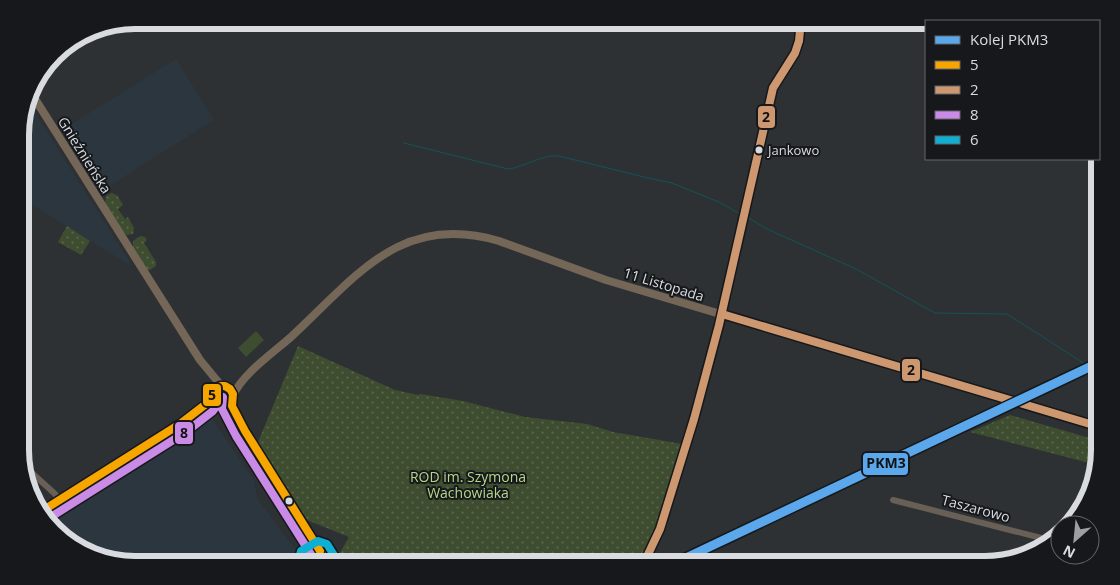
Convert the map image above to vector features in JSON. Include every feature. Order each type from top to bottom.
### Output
[{"type":"main road","name":"Gnieźnieńska","points":[[35,99],[200,360],[216,380],[225,387]]},
{"type":"main road","name":"11 Listopada","points":[[232,399],[238,386],[259,365],[378,257],[406,242],[438,234],[467,234],[490,238],[592,275],[1091,424]]},
{"type":"main road","name":"Gnieźnieńska","points":[[200,360],[213,393]]},
{"type":"main road","name":"11 Listopada","points":[[225,387],[259,365]]},
{"type":"main road","points":[[180,424],[204,406],[218,387],[225,387],[232,391],[234,409],[245,431],[323,556]]},
{"type":"main road","points":[[213,393],[214,402],[230,412],[245,431]]},
{"type":"main road","points":[[47,508],[180,424],[208,408],[228,405],[232,399]]},
{"type":"street","points":[[648,556],[655,542],[686,445],[722,314],[773,88],[795,53],[799,41],[800,29]]},
{"type":"street","points":[[31,472],[60,500]]},
{"type":"street","name":"Taszarowo","points":[[893,500],[1043,538]]},
{"type":"shaded area","points":[[176,59],[214,120],[103,190],[98,189],[73,151],[78,139],[70,125]]},
{"type":"shaded area","points":[[32,108],[131,264],[131,266],[29,203],[29,127]]},
{"type":"shaded area","points":[[210,416],[253,479],[258,500],[300,556],[134,556],[107,553],[76,538],[65,530],[51,515],[190,425]]},
{"type":"green space","points":[[111,193],[117,195],[123,205],[118,209],[125,219],[128,217],[134,228],[133,234],[127,235],[123,232],[105,203],[106,196]]},
{"type":"green space","points":[[67,226],[90,241],[81,255],[58,242]]},
{"type":"green space","points":[[141,236],[147,240],[144,243],[156,262],[156,266],[150,270],[146,270],[133,248],[133,241]]},
{"type":"green space","points":[[256,331],[264,340],[246,357],[238,348]]},
{"type":"green space","name":"ROD im. Szymona Wachowiaka","points":[[298,346],[395,390],[463,401],[525,417],[587,424],[613,432],[682,444],[650,543],[643,556],[338,556],[349,537],[307,520],[258,442]]},
{"type":"green space","points":[[1010,415],[1091,438],[1090,463],[970,432]]},
{"type":"waterway","points":[[404,143],[508,169],[546,157],[559,156],[672,183],[719,202],[740,214]]},
{"type":"waterway","points":[[747,217],[767,229],[856,269],[935,313],[1007,314],[1085,364]]},
{"type":"rail line","name":"PKM3","points":[[690,556],[1091,366]]},
{"type":"transit line","name":"2","points":[[647,556],[660,529],[694,419],[719,325],[773,88],[795,53],[800,29]]},
{"type":"transit line","name":"2","points":[[722,314],[1091,424]]},
{"type":"transit line","name":"5","points":[[47,508],[180,424],[206,404],[216,389],[220,386],[225,386],[233,394],[232,406],[245,431],[320,551]]},
{"type":"transit line","name":"8","points":[[52,516],[186,432],[213,411],[223,397],[222,409],[236,436],[312,556]]},
{"type":"transit line","name":"6","points":[[300,556],[301,551],[318,541],[327,544],[334,556]]},
{"type":"place","name":"Jankowo","points":[[759,150]]}]
